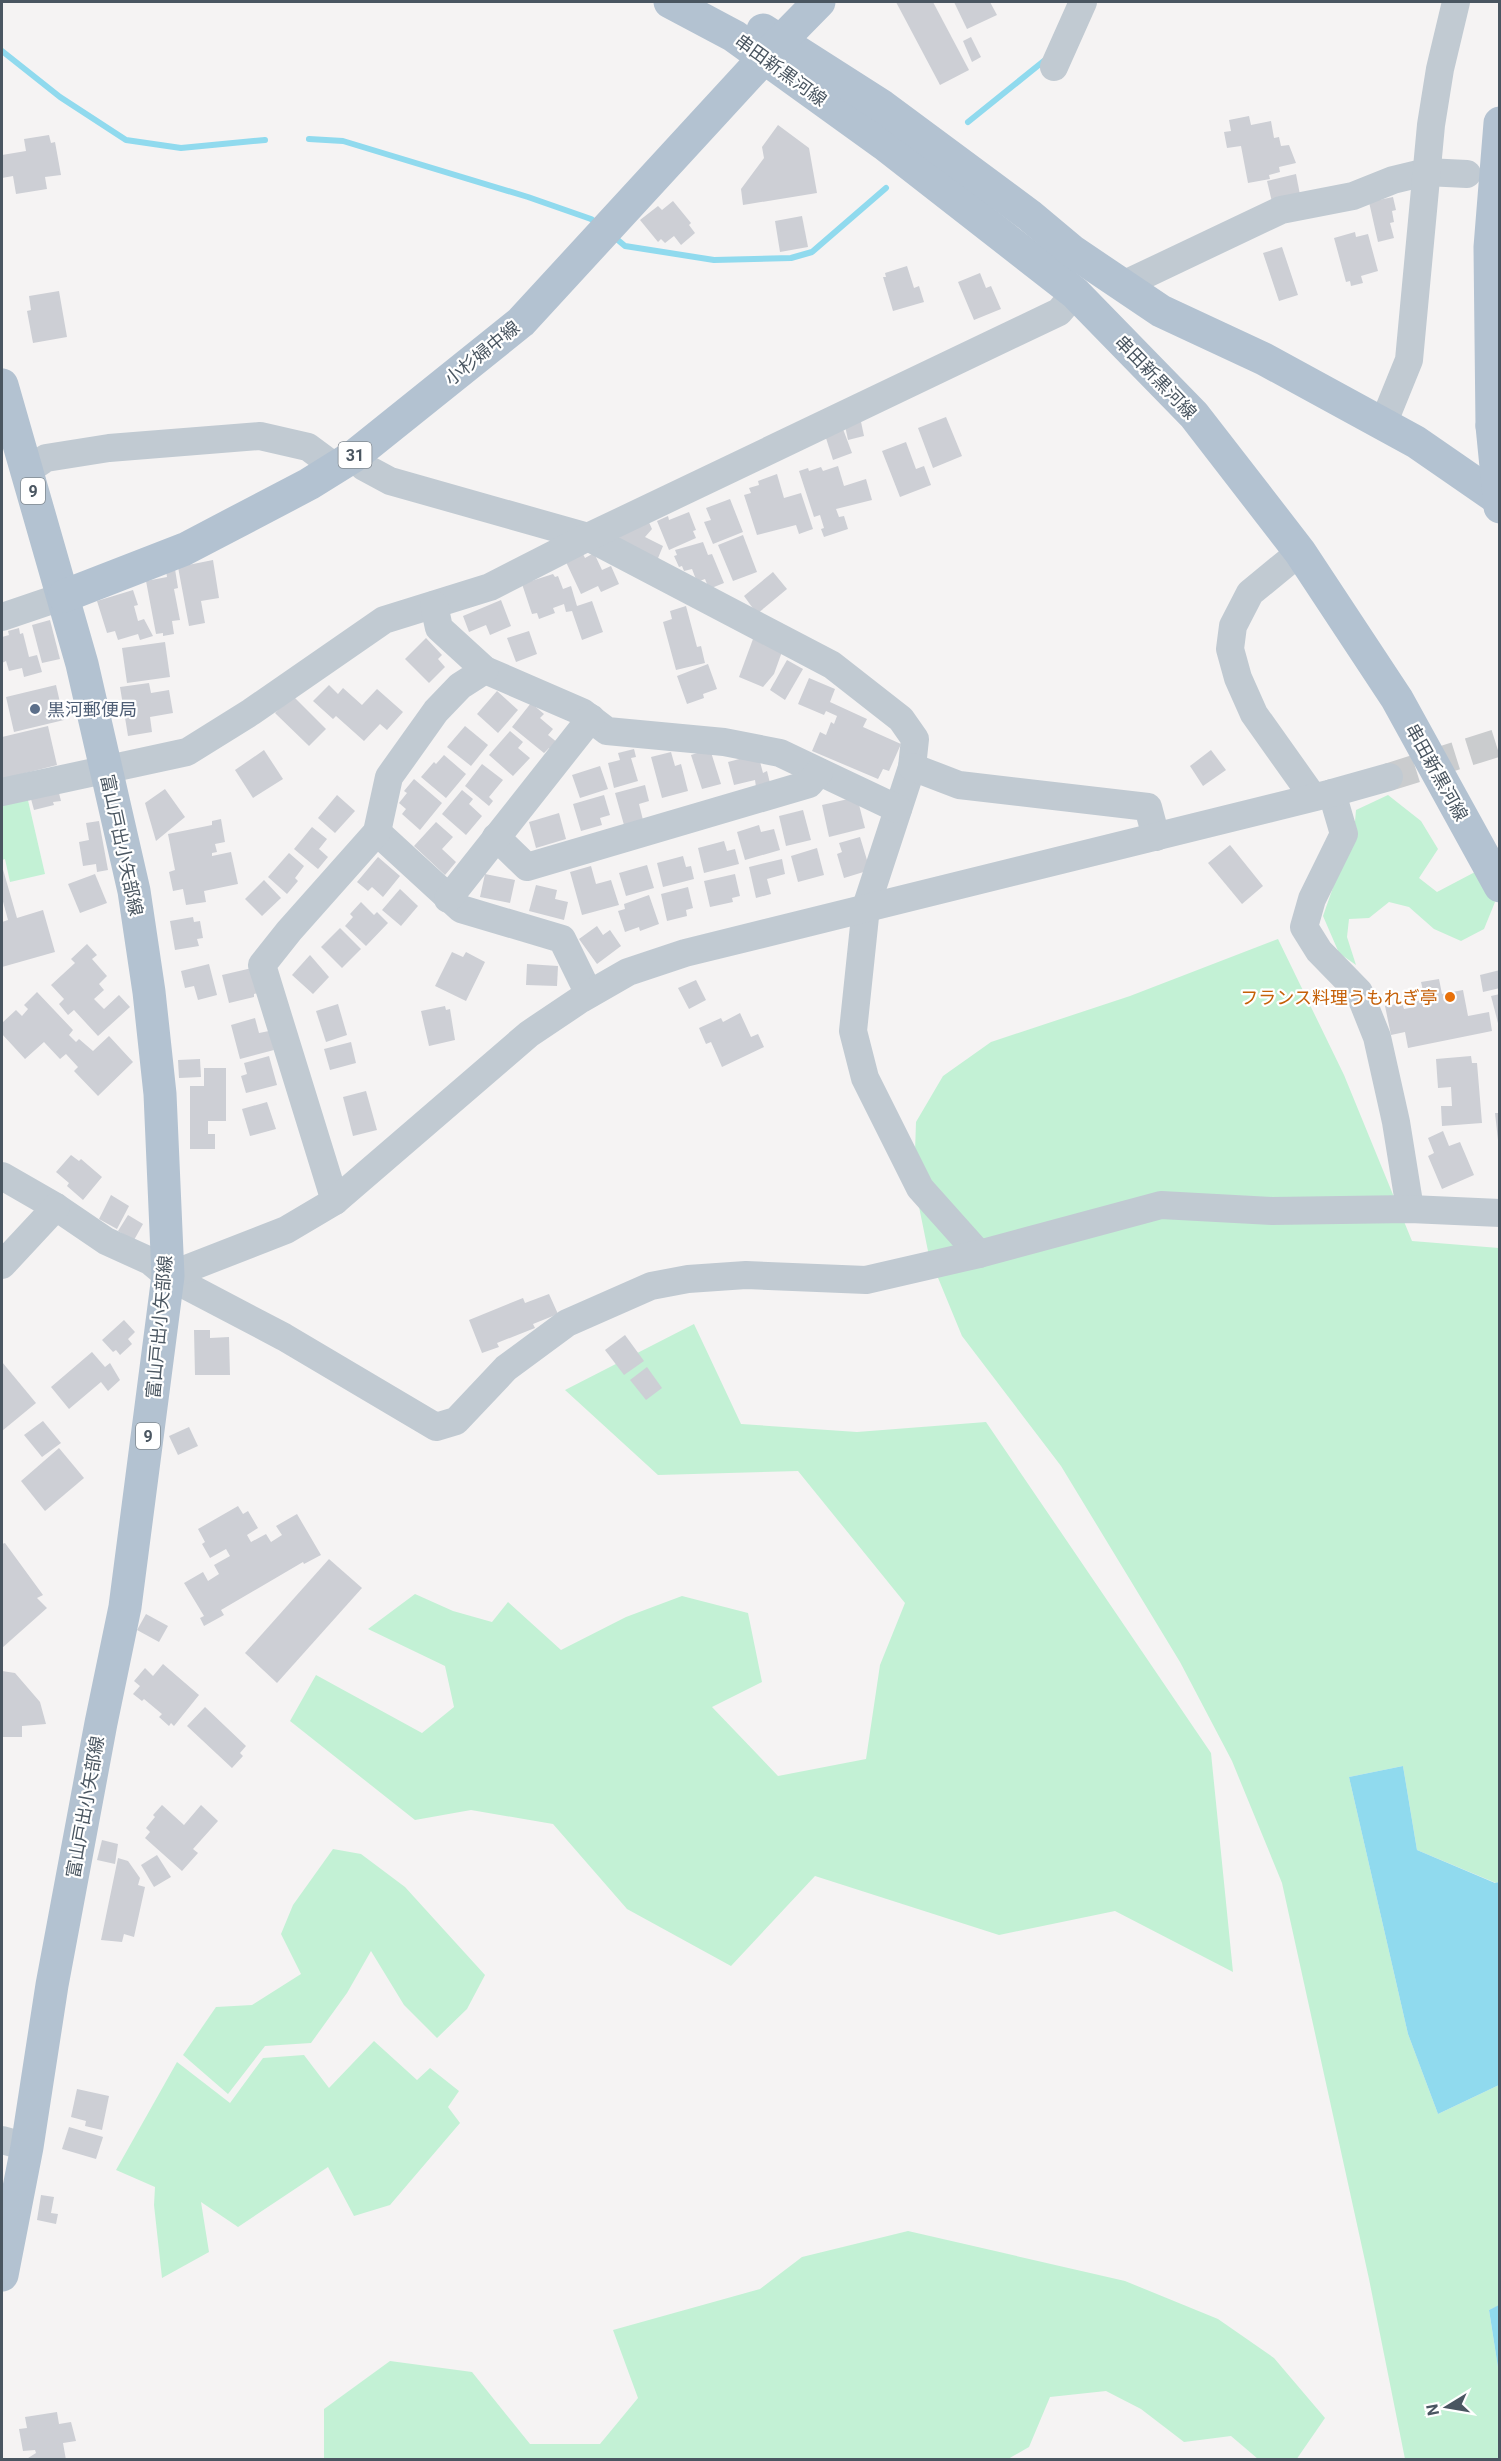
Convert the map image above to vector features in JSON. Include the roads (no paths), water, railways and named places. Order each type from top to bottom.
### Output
[{"type":"main road","name":"串田新黒河線","points":[[670,2],[734,36],[772,50],[882,106],[1029,215],[1072,251],[1161,311],[1264,359],[1416,442],[1500,500]]},
{"type":"main road","name":"串田新黒河線","points":[[718,2],[746,17],[772,50],[884,144],[1075,293],[1194,415],[1300,552],[1397,699],[1500,886]]},
{"type":"main road","name":"小杉婦中線","points":[[64,596],[185,549],[309,484],[345,461],[521,322],[819,2]]},
{"type":"main road","points":[[1500,123],[1490,247],[1492,426],[1500,507]]},
{"type":"main road","name":"富山戸出小矢部線","points":[[2,385],[64,596],[134,891],[149,993],[160,1094],[168,1276],[125,1607],[52,1985],[14,2143],[2,2275]]},
{"type":"street","points":[[1054,67],[1083,2]]},
{"type":"street","points":[[1383,424],[1408,360],[1431,125],[1440,69],[1456,2]]},
{"type":"street","points":[[1123,285],[1281,210],[1353,195],[1393,180],[1426,172],[1467,174]]},
{"type":"street","points":[[2,792],[187,752],[251,712],[384,621],[490,587],[588,537],[1059,312],[1075,293]]},
{"type":"street","points":[[27,471],[46,458],[109,448],[260,436],[308,447],[364,467],[390,481],[588,537],[832,665],[900,720],[915,739],[912,767],[866,907],[853,1031],[865,1078],[920,1188],[979,1254]]},
{"type":"street","points":[[1300,552],[1250,593],[1233,626],[1230,649],[1238,678],[1254,714],[1322,795],[1344,834],[1312,899],[1304,927],[1319,951],[1359,992],[1377,1037],[1396,1122],[1410,1209]]},
{"type":"street","points":[[2,617],[64,596]]},
{"type":"street","points":[[434,605],[439,627],[485,670],[582,712],[607,731],[724,742],[780,753],[898,809]]},
{"type":"street","points":[[335,1201],[262,965],[377,832],[389,777],[436,711],[460,686],[485,670]]},
{"type":"street","points":[[448,898],[591,718]]},
{"type":"street","points":[[912,767],[959,785],[1148,807],[1156,837]]},
{"type":"street","points":[[496,837],[527,867],[809,784],[819,772]]},
{"type":"street","points":[[168,1276],[286,1230],[335,1201],[530,1034],[589,994],[628,972],[686,953],[1389,777]]},
{"type":"street","points":[[377,832],[460,909],[562,939],[589,994]]},
{"type":"street","points":[[2,1176],[56,1207],[106,1240],[150,1261],[168,1276],[284,1337],[436,1427],[456,1420],[506,1368],[567,1323],[651,1286],[688,1279],[746,1275],[866,1280],[979,1254],[1161,1205],[1272,1211],[1410,1209],[1500,1213]]},
{"type":"street","points":[[2,1265],[56,1207]]},
{"type":"water","points":[[1403,1766],[1417,1850],[1495,1883],[1499,1882],[1499,2085],[1438,2114],[1408,2034],[1349,1777]]},
{"type":"water","points":[[1499,2305],[1499,2374],[1489,2310]]},
{"type":"waterway","points":[[2,51],[60,97],[126,140],[181,148],[265,140]]},
{"type":"waterway","points":[[968,122],[1045,60]]},
{"type":"waterway","points":[[309,139],[343,141],[528,197],[591,219],[598,224]]},
{"type":"waterway","points":[[613,236],[625,246],[714,260],[791,258],[812,252],[886,188]]},
{"type":"tunnel","points":[[1389,777],[1500,742]]},
{"type":"place","name":"黒河郵便局","points":[[35,709]]},
{"type":"place","name":"フランス料理うもれぎ亭","points":[[1450,997]]}]
